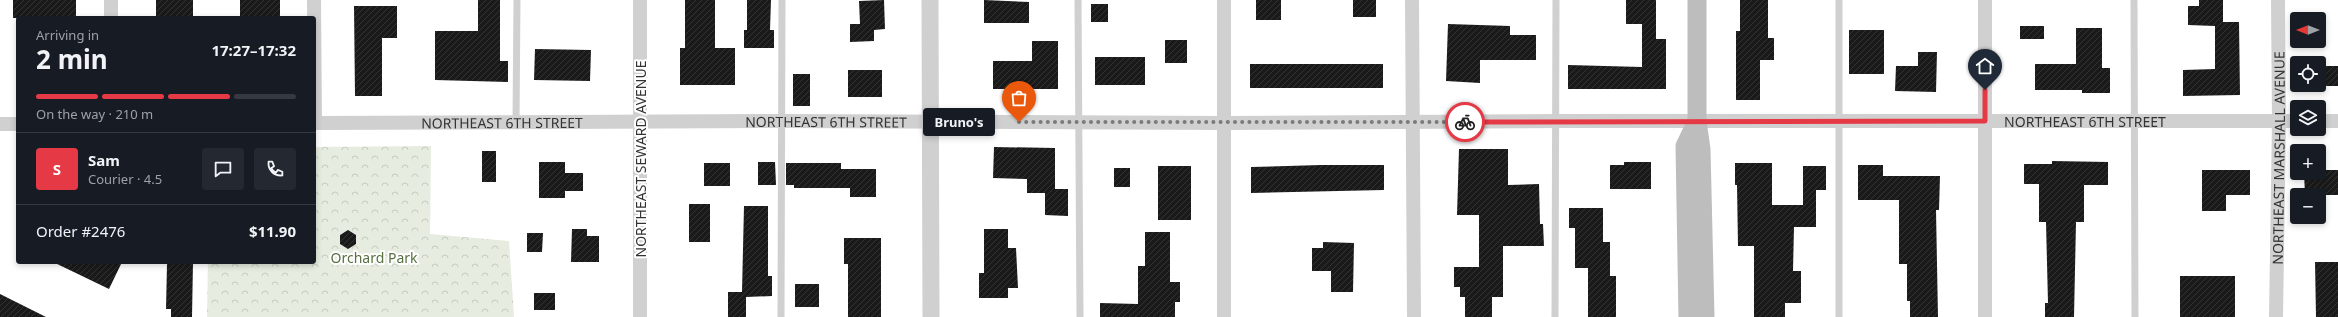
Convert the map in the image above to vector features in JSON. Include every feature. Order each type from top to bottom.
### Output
[{"type":"main road","points":[[1697,0],[1696,121],[1701,149],[1705,317]]},
{"type":"main road","points":[[1688,317],[1685,146],[1696,121]]},
{"type":"street","points":[[111,0],[111,16]]},
{"type":"street","points":[[314,0],[314,16]]},
{"type":"street","name":"NORTHEAST SEWARD AVENUE","points":[[640,0],[640,317]]},
{"type":"street","points":[[930,0],[929,121],[931,317]]},
{"type":"street","points":[[1224,0],[1224,317]]},
{"type":"street","points":[[1412,0],[1414,317]]},
{"type":"street","points":[[1985,0],[1985,317]]},
{"type":"street","name":"NORTHEAST MARSHALL AVENUE","points":[[2276,317],[2279,122],[2278,0]]},
{"type":"street","name":"NORTHEAST 6TH STREET","points":[[316,123],[782,121],[1225,123],[1556,121],[2290,121]]},
{"type":"street","points":[[2326,121],[2338,121]]},
{"type":"street","points":[[0,124],[16,124]]},
{"type":"lane","points":[[516,122],[517,0]]},
{"type":"lane","points":[[781,317],[782,0]]},
{"type":"lane","points":[[1078,0],[1080,317]]},
{"type":"lane","points":[[1555,317],[1556,0]]},
{"type":"lane","points":[[1838,0],[1839,317]]},
{"type":"lane","points":[[2134,0],[2135,317]]},
{"type":"green space","name":"Orchard Park","points":[[431,146],[430,234],[509,241],[514,317],[207,317],[208,264],[316,264],[316,147]]},
{"type":"building","points":[[13,0],[76,0],[76,16],[16,16],[16,18],[13,18]]},
{"type":"building","points":[[156,0],[193,0],[193,16],[156,16]]},
{"type":"building","points":[[240,0],[280,0],[280,16],[240,16]]},
{"type":"building","points":[[478,0],[500,0],[500,61],[508,61],[508,82],[435,80],[435,31],[478,31]]},
{"type":"building","points":[[685,0],[715,0],[715,48],[735,48],[735,85],[680,85],[680,48],[685,48]]},
{"type":"building","points":[[747,0],[771,0],[770,30],[774,30],[774,48],[744,48],[744,30],[747,30]]},
{"type":"building","points":[[884,0],[885,29],[874,30],[874,41],[850,42],[850,24],[860,24],[859,1]]},
{"type":"building","points":[[984,0],[1029,2],[1029,23],[984,23]]},
{"type":"building","points":[[1256,0],[1281,0],[1281,20],[1256,20]]},
{"type":"building","points":[[1353,0],[1376,0],[1376,17],[1353,17]]},
{"type":"building","points":[[1626,0],[1656,0],[1656,39],[1666,39],[1666,89],[1568,89],[1568,65],[1642,67],[1642,24],[1626,24]]},
{"type":"building","points":[[1740,0],[1768,0],[1768,38],[1774,38],[1774,60],[1760,60],[1760,100],[1736,100],[1736,31],[1740,31]]},
{"type":"building","points":[[2199,0],[2223,0],[2223,22],[2239,22],[2240,95],[2183,96],[2183,70],[2215,69],[2215,26],[2188,25],[2188,6],[2199,6]]},
{"type":"building","points":[[1091,4],[1108,4],[1108,22],[1091,22]]},
{"type":"building","points":[[354,6],[397,6],[397,38],[382,38],[382,96],[355,96]]},
{"type":"building","points":[[1448,24],[1510,26],[1510,35],[1536,35],[1536,60],[1480,60],[1480,83],[1446,81]]},
{"type":"building","points":[[2020,26],[2044,26],[2044,39],[2020,39]]},
{"type":"building","points":[[2076,28],[2102,28],[2102,68],[2110,68],[2110,93],[2082,93],[2082,90],[2035,90],[2035,64],[2076,64]]},
{"type":"building","points":[[1849,30],[1884,30],[1884,74],[1849,74]]},
{"type":"building","points":[[1165,40],[1187,40],[1187,63],[1165,63]]},
{"type":"building","points":[[1032,41],[1058,41],[1058,89],[993,89],[993,61],[1032,61]]},
{"type":"building","points":[[535,49],[591,50],[590,81],[534,80]]},
{"type":"building","points":[[1918,52],[1937,52],[1936,92],[1895,91],[1896,66],[1918,66]]},
{"type":"building","points":[[1095,57],[1145,57],[1145,85],[1095,85]]},
{"type":"building","points":[[1250,64],[1383,64],[1383,88],[1250,88]]},
{"type":"building","points":[[2326,66],[2338,66],[2338,86],[2326,86]]},
{"type":"building","points":[[848,70],[882,70],[882,97],[848,97]]},
{"type":"building","points":[[793,74],[810,74],[810,106],[793,106]]},
{"type":"building","points":[[994,147],[1055,148],[1055,189],[1068,189],[1068,216],[1045,215],[1045,193],[1027,193],[1027,179],[993,178]]},
{"type":"building","points":[[1459,149],[1508,149],[1508,185],[1539,184],[1540,224],[1543,224],[1544,246],[1503,246],[1503,297],[1492,297],[1492,317],[1465,317],[1465,297],[1460,297],[1460,287],[1454,287],[1454,267],[1479,267],[1479,215],[1457,215]]},
{"type":"building","points":[[482,151],[496,151],[496,182],[482,182]]},
{"type":"building","points":[[2052,161],[2108,162],[2108,185],[2084,185],[2084,222],[2076,222],[2074,317],[2045,317],[2045,303],[2048,303],[2046,222],[2039,222],[2039,184],[2024,184],[2024,164],[2052,164]]},
{"type":"building","points":[[539,162],[565,162],[565,173],[583,173],[583,191],[565,191],[565,198],[539,198]]},
{"type":"building","points":[[758,162],[775,162],[776,185],[758,185]]},
{"type":"building","points":[[1624,162],[1651,162],[1651,189],[1610,189],[1610,165],[1624,165]]},
{"type":"building","points":[[704,163],[730,163],[730,186],[704,186]]},
{"type":"building","points":[[786,163],[841,163],[841,169],[876,169],[876,197],[850,197],[850,188],[794,188],[794,185],[786,185]]},
{"type":"building","points":[[1735,163],[1772,163],[1772,205],[1803,205],[1803,166],[1826,166],[1826,190],[1816,190],[1816,227],[1794,227],[1793,271],[1801,271],[1801,303],[1785,303],[1785,317],[1754,317],[1754,246],[1738,246],[1737,185],[1735,185]]},
{"type":"building","points":[[1384,165],[1384,190],[1251,193],[1251,167]]},
{"type":"building","points":[[1858,165],[1883,165],[1883,176],[1940,176],[1939,210],[1936,210],[1938,317],[1910,317],[1910,301],[1907,301],[1907,264],[1899,264],[1899,200],[1858,200]]},
{"type":"building","points":[[1158,166],[1191,166],[1191,220],[1158,220]]},
{"type":"building","points":[[1114,168],[1130,168],[1130,187],[1114,187]]},
{"type":"building","points":[[2202,170],[2250,170],[2250,195],[2226,195],[2226,211],[2202,211]]},
{"type":"building","points":[[2326,170],[2338,170],[2338,195],[2326,195],[2326,188],[2305,188],[2304,180],[2326,180]]},
{"type":"building","points":[[689,204],[710,204],[710,242],[689,242]]},
{"type":"building","points":[[744,206],[768,206],[768,276],[772,276],[772,296],[746,297],[746,317],[728,317],[728,292],[742,292]]},
{"type":"building","points":[[1569,208],[1603,208],[1603,242],[1610,242],[1610,276],[1616,276],[1616,317],[1588,317],[1588,268],[1575,268],[1575,228],[1569,228]]},
{"type":"building","points":[[572,229],[587,229],[587,236],[599,236],[599,262],[571,262]]},
{"type":"building","points":[[984,229],[1008,229],[1008,248],[1016,248],[1018,288],[1008,288],[1008,298],[979,298],[979,273],[984,273]]},
{"type":"building","points":[[348,230],[356,235],[356,244],[348,249],[340,244],[340,235]]},
{"type":"building","points":[[1145,232],[1170,232],[1170,282],[1180,282],[1180,302],[1175,302],[1175,317],[1100,317],[1100,303],[1138,304],[1138,266],[1145,266]]},
{"type":"building","points":[[527,233],[543,233],[542,252],[527,252]]},
{"type":"building","points":[[844,238],[881,238],[881,317],[848,317],[848,264],[844,264]]},
{"type":"building","points":[[1323,242],[1354,243],[1353,292],[1331,292],[1331,271],[1312,271],[1312,248],[1323,248]]},
{"type":"building","points":[[2315,262],[2338,262],[2338,317],[2316,317]]},
{"type":"building","points":[[57,264],[121,264],[109,289]]},
{"type":"building","points":[[167,264],[193,264],[192,317],[171,317],[171,309],[166,309]]},
{"type":"building","points":[[2180,276],[2235,276],[2235,317],[2180,317]]},
{"type":"building","points":[[795,284],[819,284],[819,307],[795,307]]},
{"type":"building","points":[[534,293],[555,293],[555,310],[534,310]]},
{"type":"building","points":[[0,294],[46,317],[0,317]]},
{"type":"way so far","points":[[1019,122],[1465,122]]},
{"type":"place","name":"Bruno's","points":[[1019,122]]},
{"type":"route","points":[[1465,122],[1985,121],[1985,90]]}]
